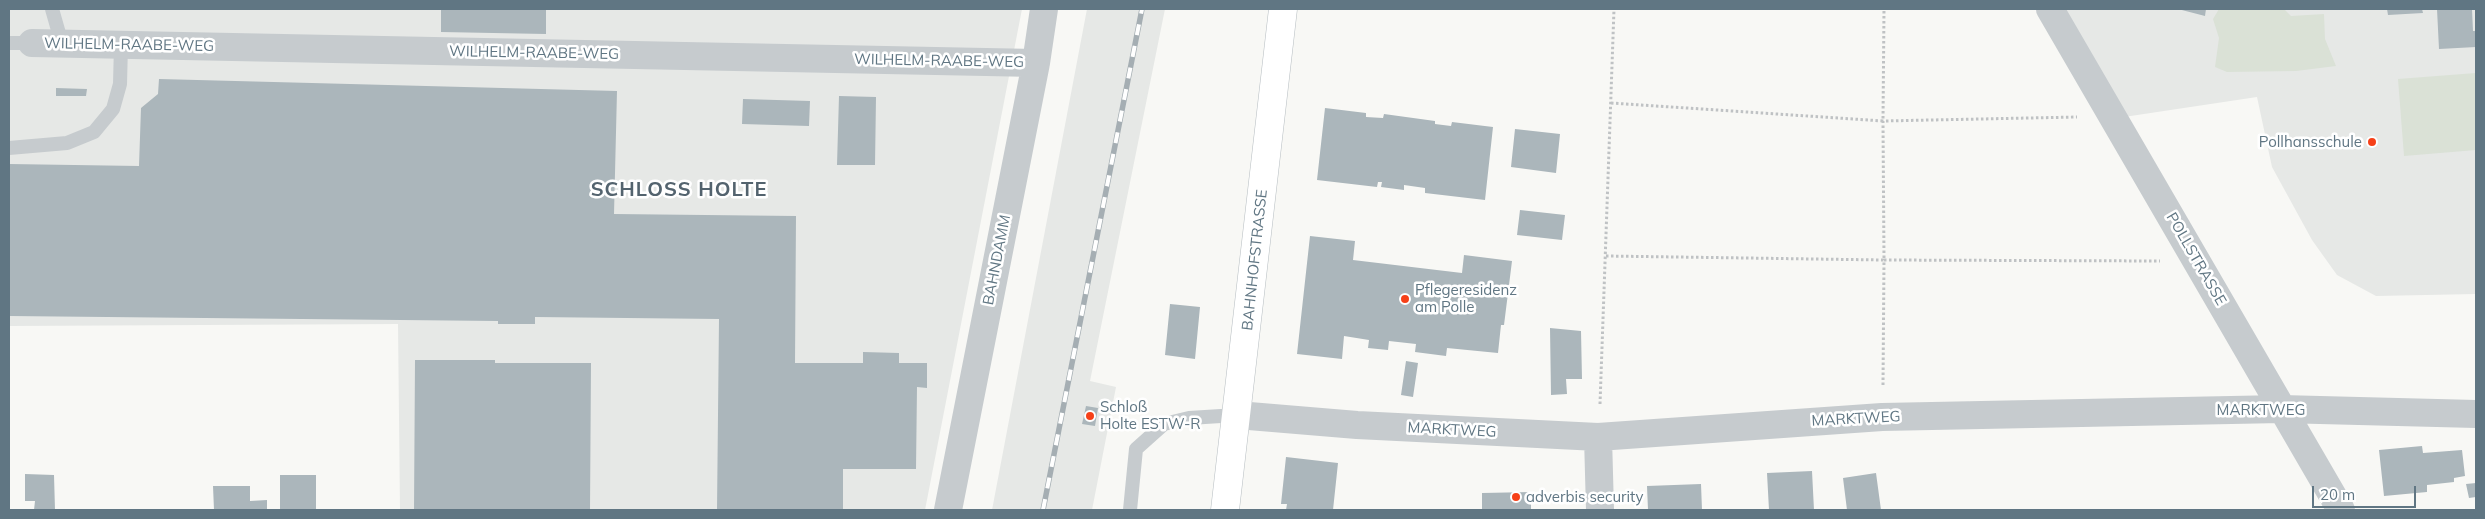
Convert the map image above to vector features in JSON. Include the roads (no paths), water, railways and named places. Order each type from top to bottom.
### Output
[{"type":"street","name":"BAHNDAMM","points":[[948,510],[1036,63],[1044,9]]},
{"type":"street","name":"BAHNHOFSTRASSE","points":[[1225,510],[1283,9]]},
{"type":"street","name":"POLLSTRASSE","points":[[2050,9],[2198,262],[2281,409],[2342,510]]},
{"type":"street","name":"WILHELM-RAABE-WEG","points":[[20,43],[1036,63]]},
{"type":"street","name":"MARKTWEG","points":[[1237,415],[1357,425],[1598,437],[1882,417],[2281,409],[2476,414]]},
{"type":"street","points":[[1598,437],[1600,510]]},
{"type":"lane","points":[[52,9],[62,44]]},
{"type":"lane","points":[[9,148],[66,143],[94,132],[113,109],[120,84],[121,45]]},
{"type":"lane","points":[[1130,510],[1136,449],[1164,424],[1189,418],[1237,415]]},
{"type":"railway","points":[[1043,510],[1142,9]]},
{"type":"place","name":"Pollhansschule","points":[[2372,142]]},
{"type":"place","name":"Pflegeresidenz am Polle","points":[[1405,299]]},
{"type":"place","name":"Schloß Holte ESTW-R","points":[[1090,416]]},
{"type":"place","name":"adverbis security","points":[[1516,497]]},
{"type":"district","name":"SCHLOSS HOLTE","points":[[679,190]]}]
